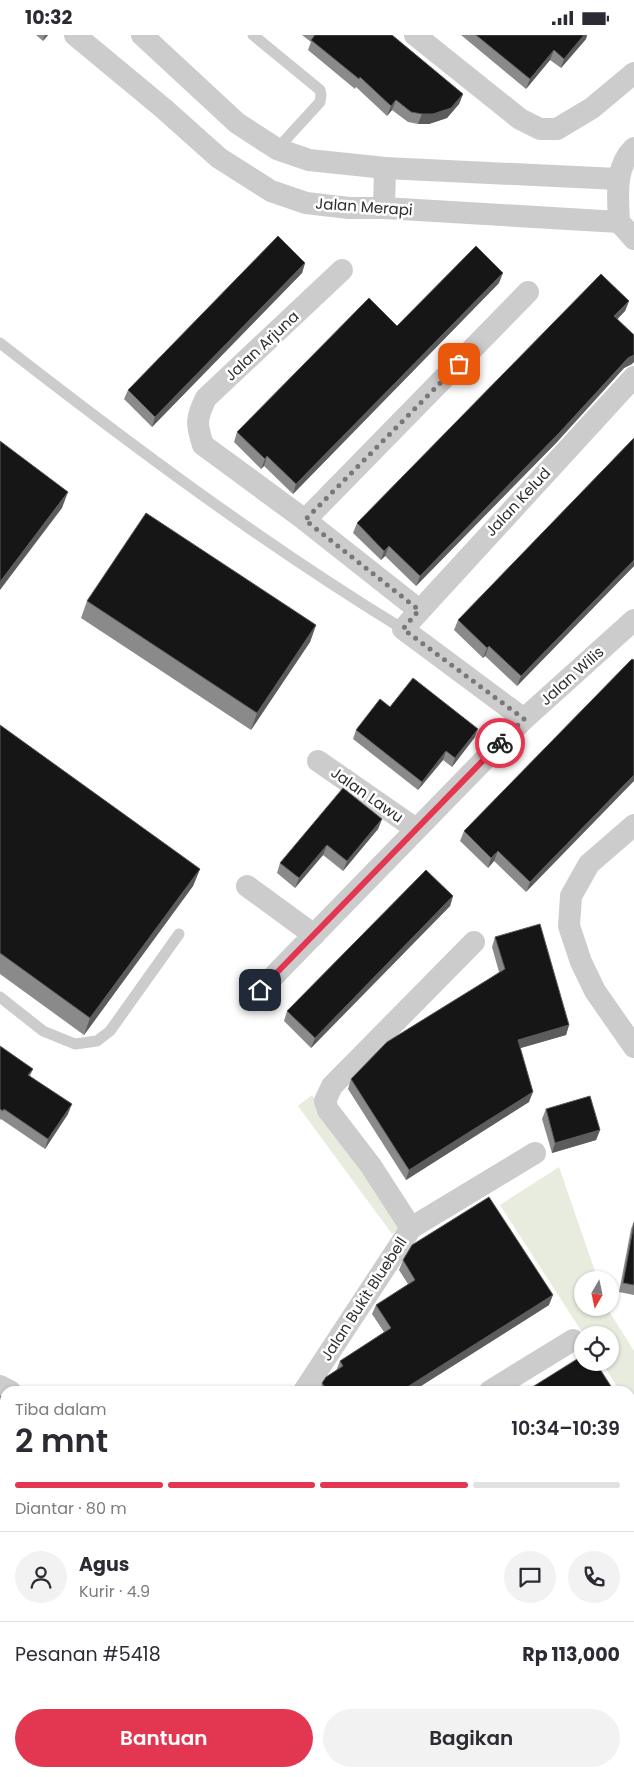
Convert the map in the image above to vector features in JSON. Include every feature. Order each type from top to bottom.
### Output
[{"type":"street","name":"Jalan Merapi","points":[[75,35],[163,108],[219,158],[271,191],[306,203],[349,208],[384,208],[619,221]]},
{"type":"street","points":[[142,35],[237,123],[278,149],[309,160],[385,168],[618,179]]},
{"type":"street","points":[[415,35],[520,119],[540,129],[557,129],[592,108],[634,73]]},
{"type":"street","points":[[634,148],[628,154],[618,179],[619,221],[634,239]]},
{"type":"street","points":[[384,208],[385,168]]},
{"type":"street","name":"Jalan Arjuna","points":[[305,520],[203,445],[198,430],[198,414],[206,398],[342,270]]},
{"type":"street","points":[[419,610],[305,520],[528,292]]},
{"type":"street","name":"Jalan Kelud","points":[[403,629],[634,377]]},
{"type":"street","name":"Jalan Wilis","points":[[260,990],[524,719],[634,621]]},
{"type":"street","points":[[403,629],[524,719]]},
{"type":"street","name":"Jalan Lawu","points":[[318,761],[416,829]]},
{"type":"street","points":[[634,825],[589,864],[571,896],[568,925],[581,962],[595,991],[634,1047]]},
{"type":"street","points":[[247,886],[314,935]]},
{"type":"street","points":[[411,1228],[371,1166],[328,1110],[325,1101],[332,1086],[474,942]]},
{"type":"street","name":"Jalan Bukit Bluebell","points":[[307,1386],[411,1228],[536,1153]]},
{"type":"street","points":[[498,1386],[573,1340]]},
{"type":"lane","points":[[253,35],[320,90],[320,102],[278,149]]},
{"type":"lane","points":[[0,343],[90,413],[298,563],[403,629]]},
{"type":"lane","points":[[0,997],[43,1031],[75,1044],[97,1041],[110,1031],[179,934]]},
{"type":"shaded area","points":[[312,1095],[406,1224],[392,1234],[298,1106]]},
{"type":"shaded area","points":[[559,1167],[595,1271],[574,1271],[574,1316],[612,1316],[618,1326],[578,1326],[500,1205]]},
{"type":"shaded area","points":[[619,1327],[634,1351],[634,1386],[617,1386],[607,1371],[619,1371]]},
{"type":"building","points":[[315,35],[392,35],[463,94],[451,108],[433,114],[411,112],[396,100],[391,106],[360,77],[359,79],[311,40]]},
{"type":"building","points":[[476,35],[584,35],[564,59],[554,50],[530,79]]},
{"type":"building","points":[[278,236],[305,263],[155,417],[128,390]]},
{"type":"building","points":[[476,246],[503,273],[296,484],[267,456],[265,459],[237,432],[369,298],[397,326]]},
{"type":"building","points":[[601,274],[629,301],[614,316],[634,335],[634,355],[628,358],[560,432],[420,576],[389,546],[384,551],[357,523]]},
{"type":"building","points":[[634,438],[634,560],[521,676],[489,646],[487,648],[458,620]]},
{"type":"building","points":[[0,441],[68,492],[0,582]]},
{"type":"building","points":[[146,513],[316,625],[257,713],[87,601]]},
{"type":"building","points":[[632,659],[634,660],[634,775],[530,882],[498,851],[491,858],[464,831]]},
{"type":"building","points":[[413,678],[478,729],[455,758],[446,751],[422,782],[356,730],[380,699],[390,707]]},
{"type":"building","points":[[0,725],[200,869],[90,1018],[0,953]]},
{"type":"building","points":[[343,788],[382,819],[347,861],[327,845],[299,878],[280,863]]},
{"type":"building","points":[[426,870],[453,896],[315,1038],[287,1011]]},
{"type":"building","points":[[540,924],[569,1025],[518,1040],[533,1092],[409,1170],[351,1079],[387,1042],[505,969],[495,937]]},
{"type":"building","points":[[0,1046],[33,1069],[28,1075],[72,1104],[48,1139],[4,1109],[3,1111],[0,1109]]},
{"type":"building","points":[[590,1096],[600,1130],[555,1143],[546,1109]]},
{"type":"building","points":[[489,1197],[553,1295],[409,1386],[324,1386],[322,1383],[326,1377],[343,1366],[340,1361],[391,1328],[376,1305],[415,1280],[403,1260],[412,1245]]},
{"type":"building","points":[[634,1223],[634,1285],[623,1283]]},
{"type":"building","points":[[574,1361],[574,1371],[601,1371],[611,1386],[534,1386]]},
{"type":"way so far","points":[[459,364],[305,520],[419,610],[403,629],[524,719],[500,743]]},
{"type":"route","points":[[260,990],[500,743]]}]
